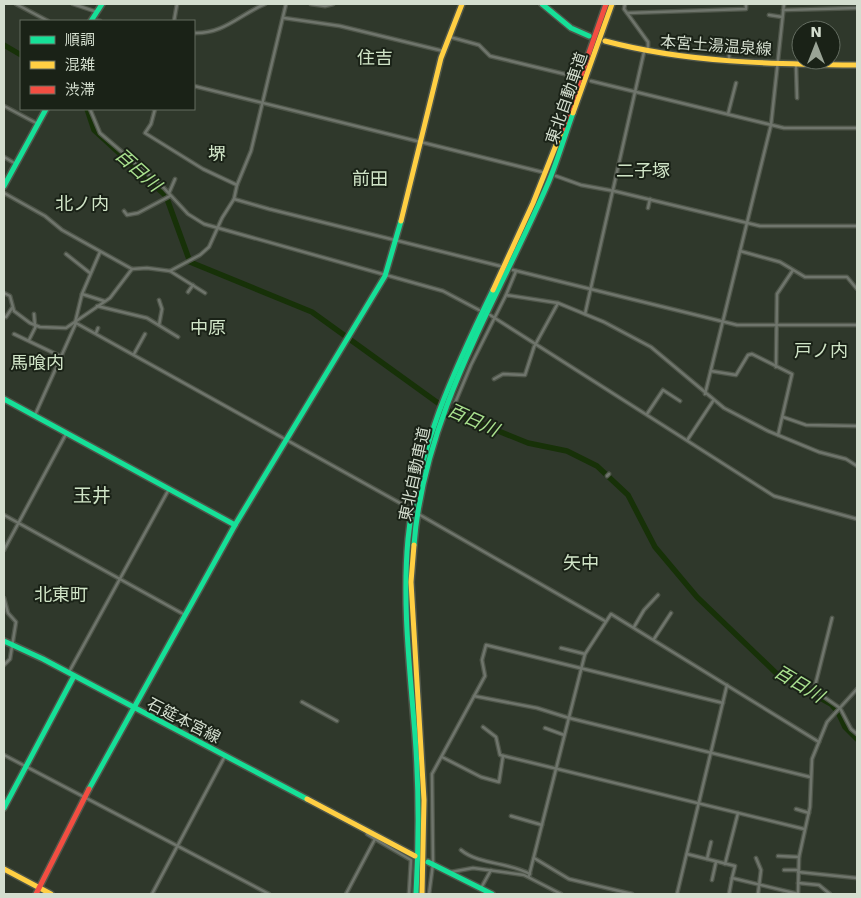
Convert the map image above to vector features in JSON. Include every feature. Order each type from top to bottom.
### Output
[{"type":"main road","points":[[92,20],[102,4]]},
{"type":"main road","points":[[36,894],[84,798],[235,525],[385,276],[396,241],[443,51],[462,4]]},
{"type":"main road","points":[[542,4],[571,28],[589,36]]},
{"type":"main road","name":"東北自動車道","points":[[416,894],[419,800],[407,634],[406,558],[412,507],[421,462],[444,398],[544,178],[568,116],[606,4]]},
{"type":"main road","name":"東北自動車道","points":[[444,398],[549,180],[612,4]]},
{"type":"main road","name":"本宮土湯温泉線","points":[[605,41],[645,52],[728,60],[791,63]]},
{"type":"main road","name":"本宮土湯温泉線","points":[[841,64],[857,65]]},
{"type":"main road","points":[[4,186],[45,110]]},
{"type":"main road","points":[[4,399],[235,525]]},
{"type":"main road","name":"東北自動車道","points":[[422,894],[424,808],[412,633],[412,558],[422,484],[440,409]]},
{"type":"main road","name":"石筵本宮線","points":[[4,641],[72,674],[415,856]]},
{"type":"main road","points":[[4,808],[72,674]]},
{"type":"main road","points":[[430,863],[492,894]]},
{"type":"main road","points":[[4,869],[51,894]]},
{"type":"street","points":[[16,4],[46,20]]},
{"type":"street","points":[[73,4],[97,12]]},
{"type":"street","points":[[174,20],[177,4]]},
{"type":"street","points":[[195,33],[204,33],[228,26],[244,14],[265,4]]},
{"type":"street","points":[[170,271],[209,246],[234,198],[236,185],[251,151],[286,4]]},
{"type":"street","points":[[311,4],[325,6],[333,4]]},
{"type":"street","points":[[585,314],[592,290],[635,91],[648,42],[624,9],[625,4]]},
{"type":"street","points":[[627,13],[746,9],[746,4]]},
{"type":"street","points":[[705,394],[771,125],[784,4]]},
{"type":"street","points":[[783,10],[857,8]]},
{"type":"street","points":[[769,15],[782,17]]},
{"type":"street","points":[[284,18],[340,26],[443,51]]},
{"type":"street","points":[[449,37],[479,45],[490,56],[578,77]]},
{"type":"street","points":[[728,60],[729,47]]},
{"type":"street","points":[[796,70],[797,98]]},
{"type":"street","points":[[591,80],[784,128],[857,128]]},
{"type":"street","points":[[728,114],[736,83]]},
{"type":"street","points":[[195,86],[542,172]]},
{"type":"street","points":[[4,106],[38,124]]},
{"type":"street","points":[[90,110],[100,133],[168,196],[204,224],[443,291],[479,310]]},
{"type":"street","points":[[155,110],[151,124],[145,134],[203,169],[236,185]]},
{"type":"street","points":[[4,158],[16,164]]},
{"type":"street","points":[[556,176],[581,186],[614,191],[763,226],[857,226]]},
{"type":"street","points":[[124,211],[127,215],[135,214],[168,196],[175,179]]},
{"type":"street","points":[[4,193],[45,216],[62,230],[132,269],[147,268],[170,271],[205,293]]},
{"type":"street","points":[[234,198],[396,241],[500,266]]},
{"type":"street","points":[[648,208],[650,199]]},
{"type":"street","points":[[740,251],[780,262],[805,277],[847,277],[857,289]]},
{"type":"street","points":[[35,416],[62,357],[75,323],[82,294],[100,252]]},
{"type":"street","points":[[66,254],[90,273]]},
{"type":"street","points":[[12,307],[36,326],[66,328],[114,294],[132,269]]},
{"type":"street","points":[[455,402],[506,295],[515,270],[737,325],[857,325]]},
{"type":"street","points":[[776,367],[777,294],[793,270]]},
{"type":"street","points":[[188,292],[193,285]]},
{"type":"street","points":[[4,293],[10,296],[12,307],[6,317]]},
{"type":"street","points":[[82,294],[104,301]]},
{"type":"street","points":[[506,295],[558,303],[585,314],[651,347],[692,380],[713,401],[747,421],[819,452],[846,459],[857,466]]},
{"type":"street","points":[[159,300],[162,309],[159,325]]},
{"type":"street","points":[[494,379],[503,374],[525,375],[536,343],[558,303]]},
{"type":"street","points":[[97,306],[147,318],[178,337]]},
{"type":"street","points":[[29,341],[36,326],[34,314]]},
{"type":"street","points":[[490,315],[774,496],[857,519]]},
{"type":"street","points":[[75,323],[409,508]]},
{"type":"street","points":[[96,333],[98,328]]},
{"type":"street","points":[[14,334],[62,357]]},
{"type":"street","points":[[134,354],[145,334]]},
{"type":"street","points":[[711,370],[736,375],[750,354],[792,376],[778,435]]},
{"type":"street","points":[[647,414],[663,390],[680,401]]},
{"type":"street","points":[[688,440],[713,401]]},
{"type":"street","points":[[783,417],[806,425],[857,426]]},
{"type":"street","points":[[4,550],[66,434]]},
{"type":"street","points":[[72,674],[169,489]]},
{"type":"street","points":[[4,515],[185,615]]},
{"type":"street","points":[[420,515],[606,621]]},
{"type":"street","points":[[634,626],[644,610],[658,595]]},
{"type":"street","points":[[4,598],[8,613],[16,622],[10,658],[4,665]]},
{"type":"street","points":[[654,639],[671,613]]},
{"type":"street","points":[[530,875],[585,654],[611,614],[634,626],[819,742]]},
{"type":"street","points":[[832,618],[814,690],[840,708],[851,729],[857,734]]},
{"type":"street","points":[[428,894],[431,778],[485,676],[482,660],[486,645],[723,703]]},
{"type":"street","points":[[562,648],[585,654]]},
{"type":"street","points":[[677,894],[727,685]]},
{"type":"street","points":[[732,878],[798,894],[799,857],[809,813],[812,759],[824,727],[834,713],[857,689]]},
{"type":"street","points":[[474,696],[536,708],[569,718],[810,777]]},
{"type":"street","points":[[302,702],[337,722]]},
{"type":"street","points":[[483,727],[496,736],[497,751],[503,756],[804,829]]},
{"type":"street","points":[[545,728],[564,735]]},
{"type":"street","points":[[4,755],[269,894]]},
{"type":"street","points":[[152,894],[225,756]]},
{"type":"street","points":[[442,756],[480,777],[499,782],[503,756]]},
{"type":"street","points":[[796,809],[809,813]]},
{"type":"street","points":[[725,864],[738,813]]},
{"type":"street","points":[[511,816],[542,825]]},
{"type":"street","points":[[367,830],[367,834],[375,840],[411,860],[410,894]]},
{"type":"street","points":[[346,894],[375,840]]},
{"type":"street","points":[[707,859],[711,842]]},
{"type":"street","points":[[460,850],[473,856],[518,867],[555,893],[561,894]]},
{"type":"street","points":[[687,854],[735,866],[729,894]]},
{"type":"street","points":[[778,856],[799,857]]},
{"type":"street","points":[[534,858],[569,878],[632,894]]},
{"type":"street","points":[[756,858],[761,870],[758,894]]},
{"type":"street","points":[[712,880],[716,862]]},
{"type":"street","points":[[448,873],[470,868],[530,875]]},
{"type":"street","points":[[480,889],[491,870]]},
{"type":"street","points":[[784,870],[857,878]]},
{"type":"street","points":[[798,883],[819,885],[830,894]]},
{"type":"waterway","name":"百日川","points":[[4,45],[20,54]]},
{"type":"waterway","name":"百日川","points":[[87,110],[94,130],[166,196],[190,262],[312,312],[449,411],[528,443],[567,451],[597,466],[628,495],[655,547],[697,597],[776,673],[831,704],[838,712],[845,727],[857,739]]},
{"type":"traffic: fast","points":[[92,20],[102,4]]},
{"type":"traffic: fast","points":[[542,4],[571,28],[589,36]]},
{"type":"traffic: fast","points":[[4,186],[45,110]]},
{"type":"traffic: fast","points":[[414,545],[421,496],[432,449],[448,403],[466,358],[549,181],[573,113]]},
{"type":"traffic: fast","points":[[89,789],[235,525],[385,276],[401,221]]},
{"type":"traffic: fast","points":[[416,894],[418,795],[406,612],[408,539],[420,474],[439,411],[451,380],[493,290]]},
{"type":"traffic: fast","points":[[4,399],[235,525]]},
{"type":"traffic: fast","points":[[4,641],[43,659],[307,799]]},
{"type":"traffic: fast","points":[[4,808],[74,676]]},
{"type":"traffic: fast","points":[[428,862],[492,894]]},
{"type":"traffic: slow","points":[[401,221],[441,58],[462,4]]},
{"type":"traffic: slow","points":[[573,113],[612,4]]},
{"type":"traffic: slow","points":[[605,41],[667,54],[730,61],[857,65]]},
{"type":"traffic: slow","points":[[493,290],[533,203],[562,130]]},
{"type":"traffic: slow","points":[[414,545],[411,582],[424,800],[422,894]]},
{"type":"traffic: slow","points":[[307,799],[415,856]]},
{"type":"traffic: slow","points":[[4,869],[51,894]]},
{"type":"traffic: jam","points":[[562,130],[606,4]]},
{"type":"traffic: jam","points":[[36,894],[89,789]]},
{"type":"district","name":"住吉","points":[[375,58]]},
{"type":"district","name":"堺","points":[[217,154]]},
{"type":"district","name":"二子塚","points":[[643,171]]},
{"type":"district","name":"前田","points":[[370,179]]},
{"type":"district","name":"北ノ内","points":[[82,204]]},
{"type":"district","name":"中原","points":[[208,328]]},
{"type":"district","name":"戸ノ内","points":[[821,351]]},
{"type":"district","name":"馬喰内","points":[[37,363]]},
{"type":"district","name":"玉井","points":[[92,495]]},
{"type":"district","name":"矢中","points":[[581,563]]},
{"type":"district","name":"北東町","points":[[61,595]]}]
